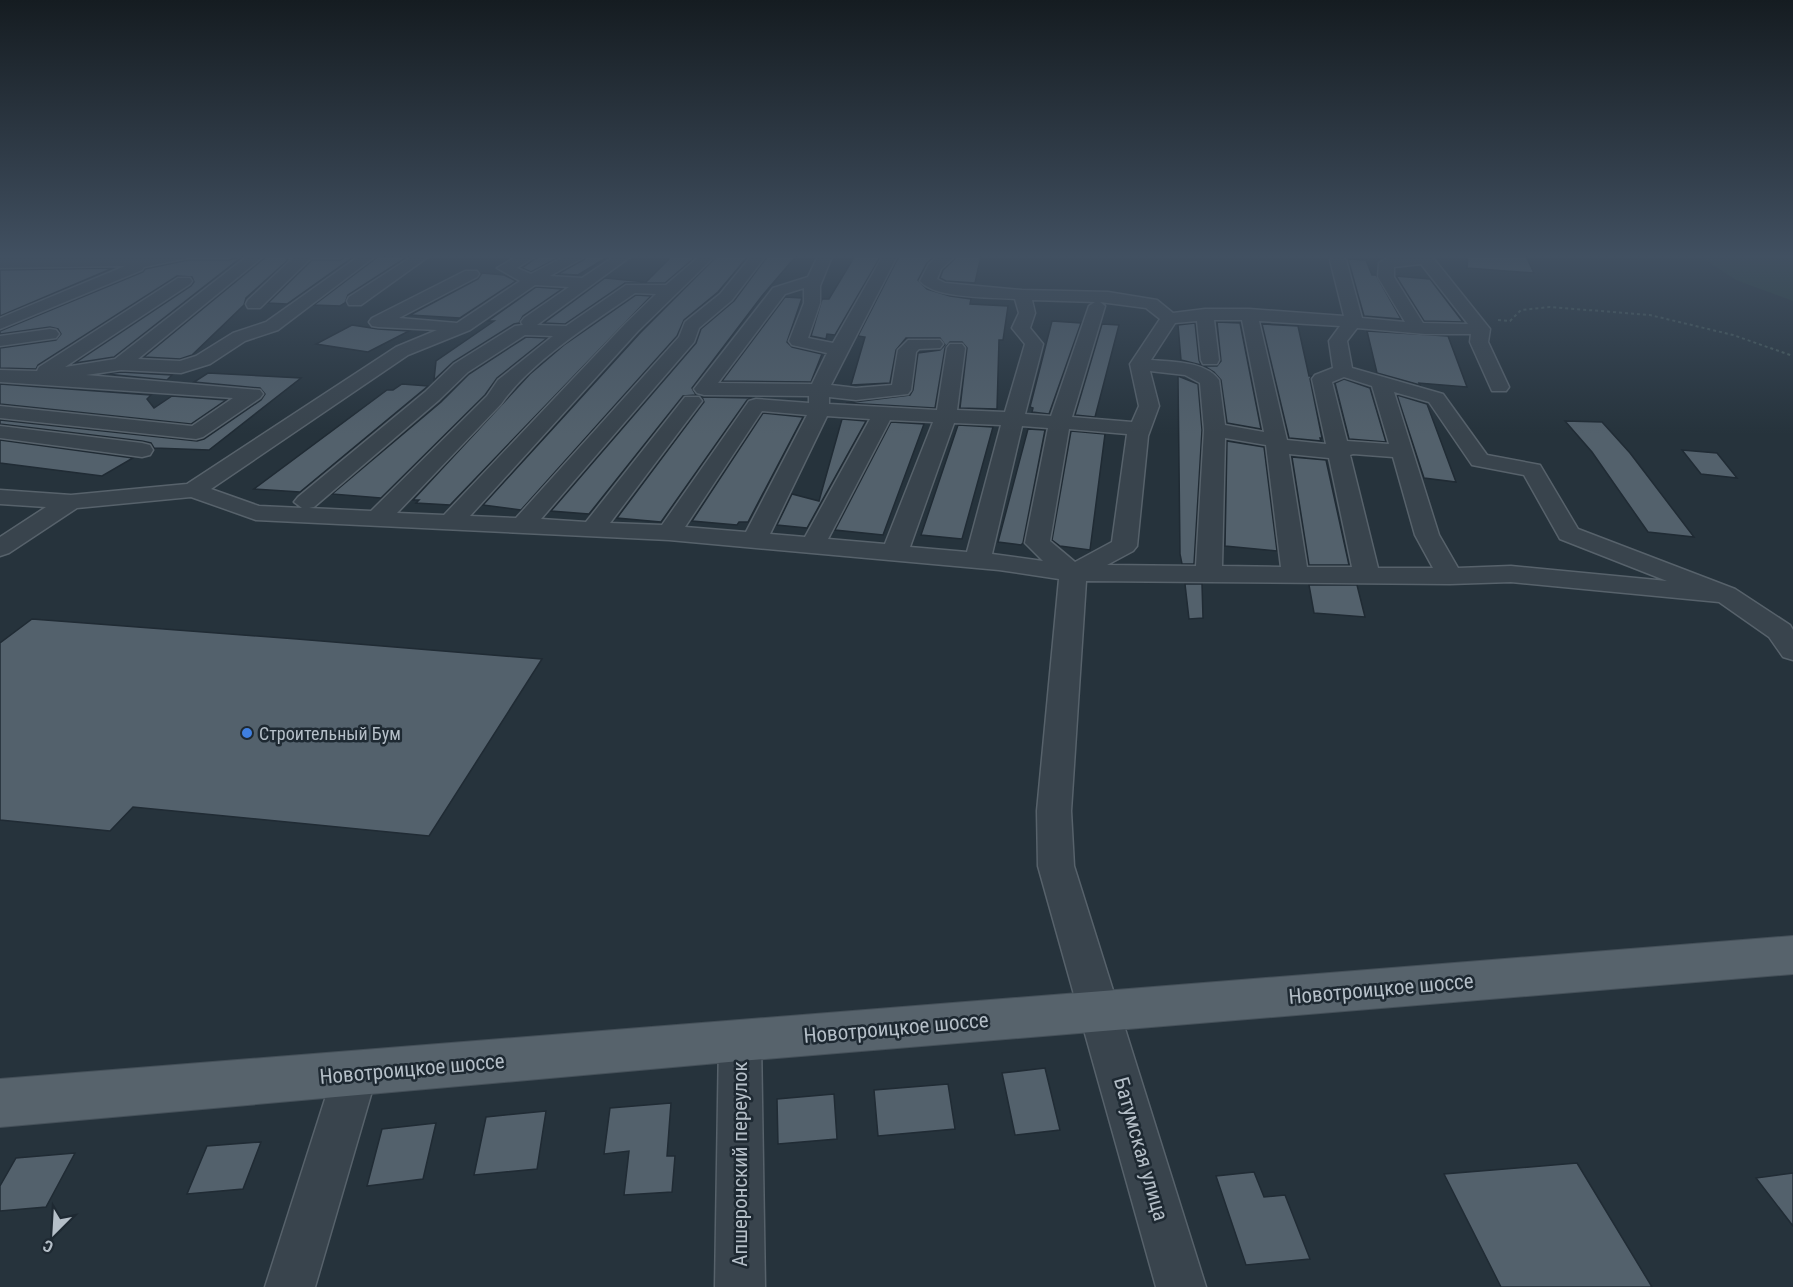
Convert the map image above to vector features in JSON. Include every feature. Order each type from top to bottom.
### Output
[{"type":"main road","name":"Новотроицкое шоссе","points":[[0,1103],[740,1040],[1793,955]]},
{"type":"street","points":[[0,324],[23,314]]},
{"type":"street","points":[[37,377],[132,314]]},
{"type":"street","points":[[122,364],[184,314]]},
{"type":"street","points":[[37,377],[122,364],[181,367],[203,360],[239,337],[273,326],[289,314]]},
{"type":"street","points":[[393,314],[378,322],[464,326],[498,323],[570,331]]},
{"type":"street","points":[[193,490],[402,351],[464,326],[482,314]]},
{"type":"street","points":[[306,502],[462,368],[542,314]]},
{"type":"street","points":[[0,497],[71,502],[193,490],[256,513],[384,512],[494,400],[505,384],[594,314]]},
{"type":"street","points":[[450,523],[645,314]]},
{"type":"street","points":[[522,526],[688,338],[691,326],[705,314]]},
{"type":"street","points":[[761,314],[704,389],[819,400],[883,414],[1013,419],[1139,429]]},
{"type":"street","points":[[808,314],[798,341],[838,350]]},
{"type":"street","points":[[755,540],[819,400],[838,350],[858,314]]},
{"type":"street","points":[[978,560],[1034,344],[1021,328],[1027,314]]},
{"type":"street","points":[[1073,573],[1037,543],[1059,423],[1094,314]]},
{"type":"street","points":[[1164,314],[1169,318],[1204,314]]},
{"type":"street","points":[[1205,314],[1210,360]]},
{"type":"street","points":[[1249,314],[1276,440],[1295,574]]},
{"type":"street","points":[[1250,314],[1417,328],[1477,325]]},
{"type":"street","points":[[1352,314],[1354,321]]},
{"type":"street","points":[[1409,314],[1417,328]]},
{"type":"street","points":[[1469,314],[1477,325],[1479,342],[1499,387]]},
{"type":"street","points":[[1073,573],[1124,546],[1137,436],[1149,406],[1138,364],[1169,318]]},
{"type":"street","points":[[1343,371],[1338,341],[1354,321]]},
{"type":"street","points":[[3,342],[50,333]]},
{"type":"street","points":[[669,533],[756,405],[901,390],[907,350],[914,344],[934,344]]},
{"type":"street","points":[[895,552],[946,416],[956,348]]},
{"type":"street","points":[[1138,364],[1189,370],[1209,380],[1215,430],[1209,574]]},
{"type":"street","points":[[1367,575],[1322,379],[1343,371],[1436,398],[1480,460],[1532,470],[1569,534],[1726,595],[1780,631],[1793,651]]},
{"type":"street","points":[[0,376],[253,394],[196,433],[0,412]]},
{"type":"street","points":[[1381,382],[1427,535],[1450,576]]},
{"type":"street","points":[[592,530],[692,401]]},
{"type":"street","points":[[813,545],[883,414]]},
{"type":"street","points":[[1215,430],[1276,440],[1281,447],[1339,452],[1350,447],[1401,450]]},
{"type":"street","points":[[0,432],[142,450]]},
{"type":"street","points":[[216,498],[306,502],[450,523],[669,533],[895,552],[1073,573],[1450,576],[1511,574],[1726,595]]},
{"type":"street","points":[[0,548],[71,502]]},
{"type":"street","name":"Батумская улица","points":[[1073,573],[1054,811],[1056,866],[1181,1287]]},
{"type":"street","name":"Апшеронский переулок","points":[[740,1040],[740,1287]]},
{"type":"street","points":[[290,1287],[355,1074]]},
{"type":"path","points":[[1477,325],[1510,321],[1517,314]]},
{"type":"path","points":[[1642,314],[1733,335],[1793,356]]},
{"type":"building","points":[[41,314],[118,314],[38,365],[36,369],[0,368],[0,348],[56,340],[61,334],[58,329],[50,327],[0,334],[0,331]]},
{"type":"building","points":[[149,314],[169,314],[114,357],[75,363]]},
{"type":"building","points":[[196,314],[235,314],[192,355],[180,359],[144,357]]},
{"type":"building","points":[[412,314],[466,314],[460,318],[410,315]]},
{"type":"building","points":[[498,314],[526,314],[519,323],[453,362],[434,380],[436,361],[494,321],[488,321]]},
{"type":"building","points":[[556,314],[580,314],[565,324],[544,323]]},
{"type":"building","points":[[609,314],[634,314],[450,505],[416,503],[419,500],[413,500],[530,374],[564,345]]},
{"type":"building","points":[[659,314],[691,314],[684,320],[677,336],[521,510],[483,505]]},
{"type":"building","points":[[719,314],[748,314],[692,388],[696,395],[683,396],[589,514],[551,511],[696,343],[701,329]]},
{"type":"building","points":[[772,314],[797,314],[787,342],[792,347],[822,354],[811,382],[722,381]]},
{"type":"building","points":[[818,314],[847,314],[835,335],[827,334],[826,339],[811,336]]},
{"type":"building","points":[[869,314],[1007,314],[1003,340],[999,340],[997,409],[960,408],[967,348],[962,342],[950,342],[945,348],[935,408],[846,403],[910,395],[913,390],[918,353],[940,350],[945,345],[940,338],[906,338],[896,350],[890,383],[851,385],[865,337],[858,336]]},
{"type":"building","points":[[1363,314],[1398,314],[1401,319],[1364,316]]},
{"type":"building","points":[[1420,314],[1457,314],[1463,322],[1424,321]]},
{"type":"building","points":[[1052,321],[1081,323],[1049,414],[1032,412],[1033,408],[1030,407]]},
{"type":"building","points":[[1217,322],[1240,323],[1261,429],[1227,423],[1221,380],[1204,366],[1217,366],[1221,361]]},
{"type":"building","points":[[1195,323],[1201,365],[1181,360],[1178,325]]},
{"type":"building","points":[[1102,324],[1119,325],[1095,417],[1075,415]]},
{"type":"building","points":[[1262,324],[1298,326],[1309,376],[1312,376],[1310,379],[1321,441],[1289,438]]},
{"type":"building","points":[[352,325],[409,331],[368,352],[316,344]]},
{"type":"building","points":[[1367,331],[1448,336],[1467,387],[1419,383],[1420,385],[1377,373]]},
{"type":"building","points":[[526,337],[547,338],[497,378],[485,395],[381,498],[332,494],[441,402],[469,374]]},
{"type":"building","points":[[121,372],[172,375],[167,380],[106,374]]},
{"type":"building","points":[[208,373],[301,378],[209,450],[154,448],[151,443],[142,441],[0,424],[0,420],[197,441],[204,439],[261,400],[265,394],[260,388],[194,382]]},
{"type":"building","points":[[1178,376],[1198,384],[1202,430],[1194,564],[1182,564],[1180,554]]},
{"type":"building","points":[[1344,379],[1370,388],[1386,442],[1349,439],[1335,383]]},
{"type":"building","points":[[0,384],[151,395],[147,399],[154,408],[172,396],[226,400],[191,424],[0,404]]},
{"type":"building","points":[[402,384],[428,386],[300,492],[254,489],[387,390],[393,390]]},
{"type":"building","points":[[1397,395],[1427,404],[1456,482],[1424,478]]},
{"type":"building","points":[[702,397],[752,398],[747,400],[661,522],[617,518],[704,402]]},
{"type":"building","points":[[763,413],[803,417],[748,522],[739,522],[737,525],[692,521]]},
{"type":"building","points":[[842,419],[866,421],[807,528],[777,525],[792,494],[819,501]]},
{"type":"building","points":[[1565,421],[1602,422],[1630,453],[1694,537],[1648,532],[1592,452]]},
{"type":"building","points":[[891,422],[924,424],[883,535],[835,530]]},
{"type":"building","points":[[958,425],[993,427],[962,539],[921,535]]},
{"type":"building","points":[[1028,429],[1045,430],[1023,543],[1021,545],[998,542]]},
{"type":"building","points":[[1071,431],[1105,434],[1090,550],[1060,546],[1052,540]]},
{"type":"building","points":[[0,440],[133,458],[102,476],[0,463]]},
{"type":"building","points":[[1227,441],[1264,447],[1277,551],[1225,546]]},
{"type":"building","points":[[1682,450],[1717,453],[1737,478],[1701,474]]},
{"type":"building","points":[[1292,457],[1326,460],[1349,565],[1309,565]]},
{"type":"building","points":[[1185,584],[1202,584],[1203,618],[1189,619]]},
{"type":"building","points":[[1309,585],[1357,585],[1365,617],[1314,613]]},
{"type":"building","name":"Строительный Бум","points":[[32,619],[542,659],[429,836],[133,807],[110,831],[0,820],[0,643]]},
{"type":"building","points":[[1045,1068],[1060,1130],[1015,1135],[1002,1073]]},
{"type":"building","points":[[948,1084],[955,1129],[878,1136],[874,1090]]},
{"type":"building","points":[[834,1094],[837,1139],[778,1144],[777,1099]]},
{"type":"building","points":[[671,1103],[667,1156],[675,1156],[672,1192],[624,1195],[629,1151],[604,1154],[610,1108]]},
{"type":"building","points":[[546,1111],[537,1169],[474,1175],[486,1117]]},
{"type":"building","points":[[436,1123],[423,1179],[367,1186],[382,1129]]},
{"type":"building","points":[[261,1142],[243,1189],[187,1194],[207,1146]]},
{"type":"building","points":[[75,1153],[46,1207],[0,1211],[0,1186],[16,1158]]},
{"type":"building","points":[[1577,1163],[1652,1287],[1501,1287],[1444,1174]]},
{"type":"building","points":[[1254,1172],[1264,1197],[1285,1195],[1310,1259],[1246,1265],[1216,1176]]},
{"type":"building","points":[[1793,1173],[1793,1226],[1756,1178]]},
{"type":"place","name":"Строительный Бум","points":[[247,733]]}]
